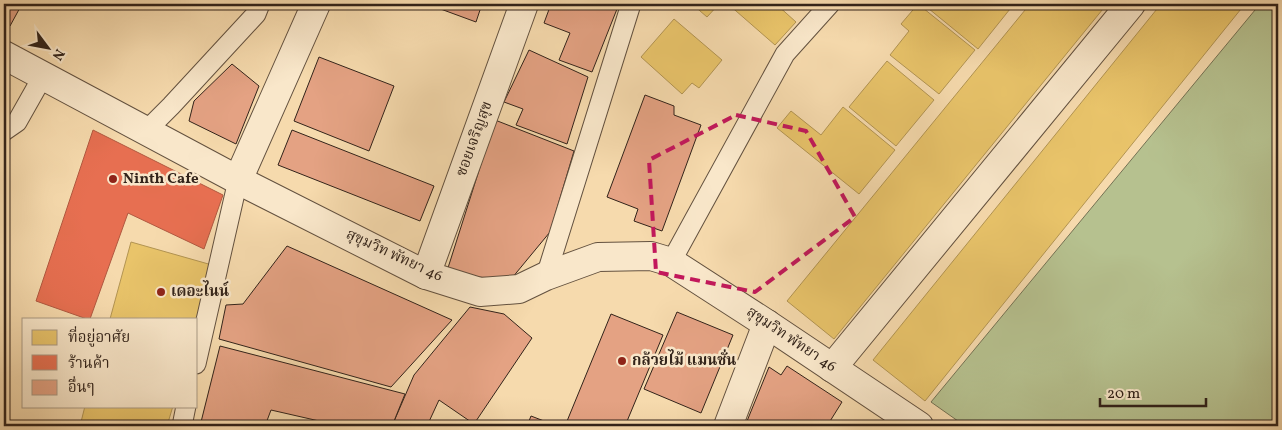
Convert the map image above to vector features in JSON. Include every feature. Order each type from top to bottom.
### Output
[{"type":"street","points":[[238,180],[316,4]]},
{"type":"street","name":"ซอยเจริญสุข","points":[[426,275],[524,4]]},
{"type":"street","points":[[832,368],[1131,4]]},
{"type":"street","name":"สุขุมวิท พัทยา 46","points":[[4,55],[238,180],[426,275],[480,292],[519,289],[546,276],[598,257],[651,256],[671,262],[919,426]]},
{"type":"street","points":[[728,426],[767,324]]},
{"type":"lane","points":[[147,130],[256,14],[260,4]]},
{"type":"lane","points":[[546,276],[631,4]]},
{"type":"lane","points":[[671,262],[785,54],[830,4]]},
{"type":"lane","points":[[4,131],[17,122],[43,76]]},
{"type":"lane","points":[[198,355],[238,180]]},
{"type":"lane","points":[[182,426],[186,408]]},
{"type":"highlighted area","points":[[736,115],[806,131],[855,217],[755,292],[656,272],[649,160]]},
{"type":"green space","points":[[1260,4],[1278,4],[1278,426],[965,426],[931,402]]},
{"type":"building: ที่อยู่อาศัย","points":[[692,4],[719,4],[707,17]]},
{"type":"building: ที่อยู่อาศัย","points":[[728,4],[776,4],[796,22],[775,45]]},
{"type":"building: ที่อยู่อาศัย","points":[[918,4],[975,50],[939,94],[890,55],[909,31],[901,24]]},
{"type":"building: ที่อยู่อาศัย","points":[[923,4],[1014,4],[978,49]]},
{"type":"building: ที่อยู่อาศัย","points":[[1030,4],[1107,4],[834,339],[787,301]]},
{"type":"building: ที่อยู่อาศัย","points":[[1161,4],[1245,4],[925,401],[873,360]]},
{"type":"building: ที่อยู่อาศัย","points":[[674,19],[722,60],[699,88],[692,83],[682,94],[641,57]]},
{"type":"building: ที่อยู่อาศัย","points":[[887,61],[934,100],[896,146],[849,107]]},
{"type":"building: ที่อยู่อาศัย","points":[[843,107],[895,150],[859,194],[777,128],[791,111],[821,135]]},
{"type":"building: ที่อยู่อาศัย","name":"เดอะไนน์","points":[[131,242],[212,265],[197,318],[110,318]]},
{"type":"building: ที่อยู่อาศัย","points":[[84,408],[172,408],[167,426],[80,426]]},
{"type":"building: ร้านค้า","points":[[93,130],[223,195],[204,249],[128,213],[90,318],[84,318],[36,301]]},
{"type":"building: อื่นๆ","points":[[4,4],[22,4],[10,26],[4,23]]},
{"type":"building: อื่นๆ","points":[[427,4],[482,4],[476,22]]},
{"type":"building: อื่นๆ","points":[[551,4],[604,4],[617,9],[592,72],[559,60],[570,33],[544,23]]},
{"type":"building: อื่นๆ","points":[[529,50],[588,77],[567,144],[516,125],[523,109],[504,102]]},
{"type":"building: อื่นๆ","points":[[319,57],[394,86],[369,151],[294,121]]},
{"type":"building: อื่นๆ","points":[[232,64],[259,86],[236,144],[189,121],[194,101]]},
{"type":"building: อื่นๆ","points":[[645,95],[674,106],[674,115],[701,125],[662,231],[634,221],[638,209],[607,197]]},
{"type":"building: อื่นๆ","points":[[495,120],[574,151],[550,232],[512,278],[464,277],[447,271]]},
{"type":"building: อื่นๆ","points":[[292,130],[434,186],[420,221],[278,165]]},
{"type":"building: อื่นๆ","points":[[287,246],[452,320],[391,387],[219,339],[226,305],[243,304]]},
{"type":"building: อื่นๆ","points":[[470,307],[504,314],[532,338],[474,424],[439,400],[427,426],[392,426],[414,375]]},
{"type":"building: อื่นๆ","points":[[677,312],[733,335],[701,413],[644,389]]},
{"type":"building: อื่นๆ","name":"กล้วยไม้ แมนชั่น","points":[[611,314],[663,335],[625,426],[565,426]]},
{"type":"building: อื่นๆ","points":[[220,346],[405,394],[392,426],[341,426],[271,410],[265,426],[200,426]]},
{"type":"building: อื่นๆ","points":[[787,366],[842,402],[827,426],[745,426],[769,367],[781,375]]},
{"type":"building: อื่นๆ","points":[[531,416],[557,426],[527,426]]},
{"type":"place","name":"Ninth Cafe","points":[[113,179]]},
{"type":"place","name":"เดอะไนน์","points":[[161,292]]},
{"type":"place","name":"กล้วยไม้ แมนชั่น","points":[[622,361]]}]
